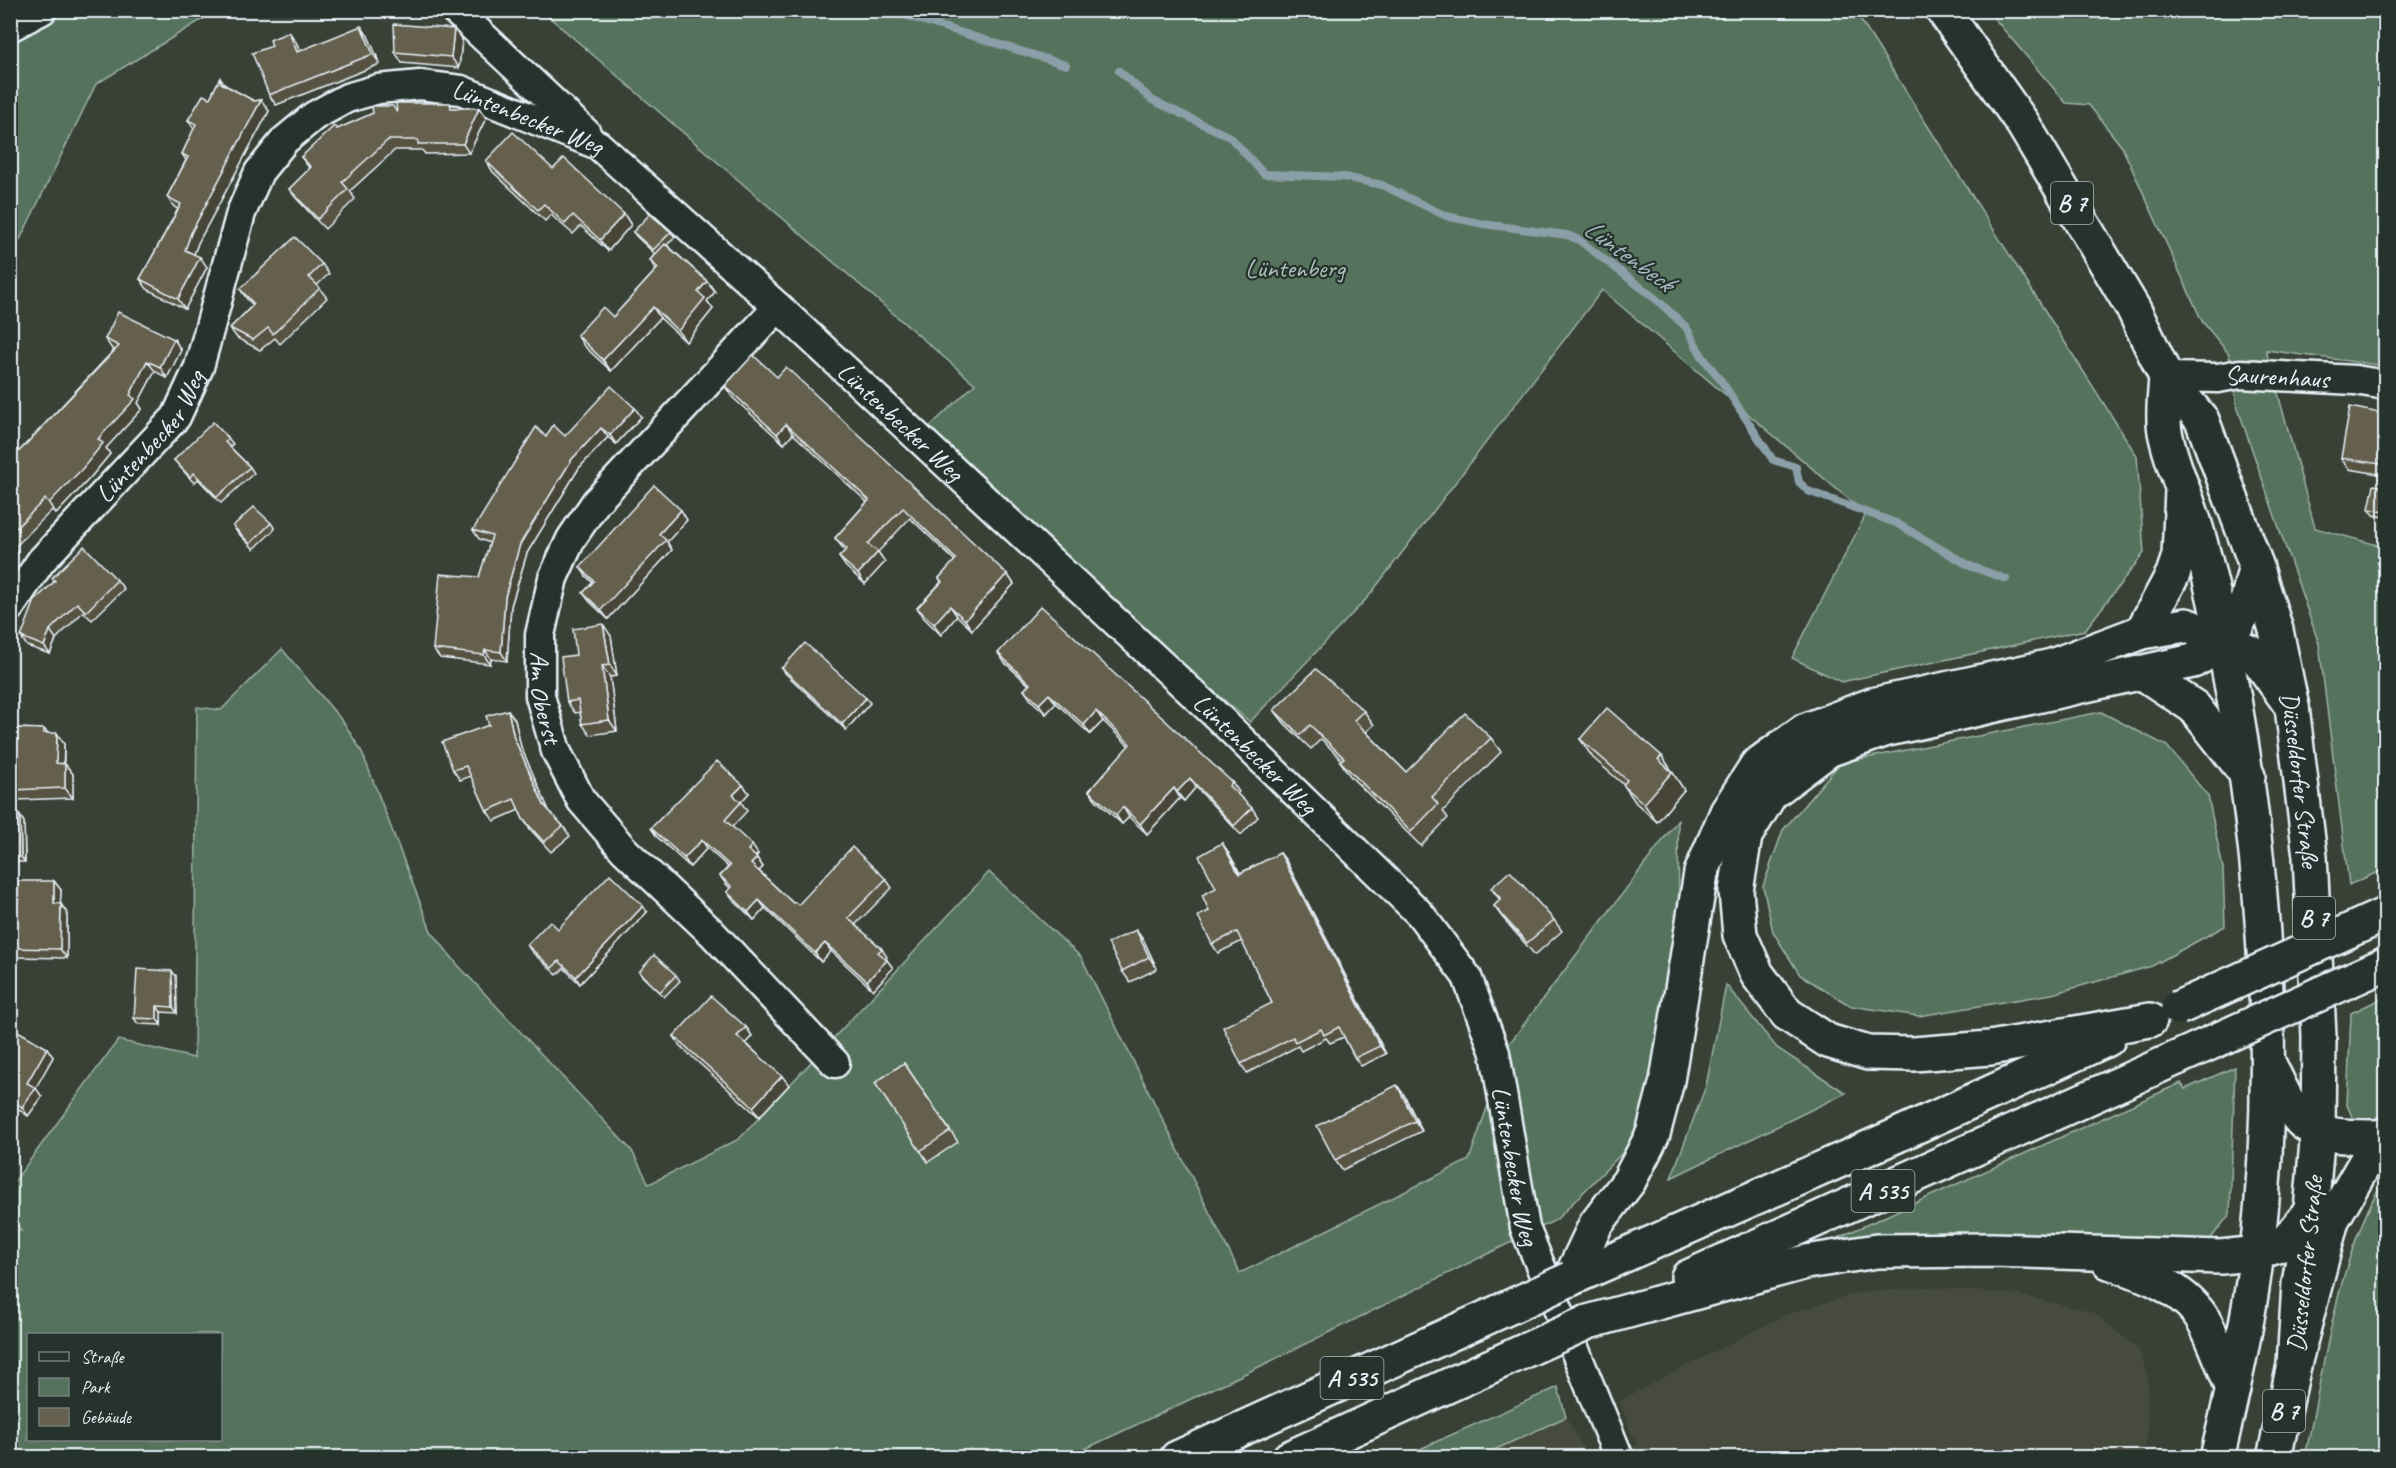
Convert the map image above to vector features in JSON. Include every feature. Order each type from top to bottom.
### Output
[{"type":"main road","name":"Düsseldorfer Straße","points":[[1943,10],[2023,124],[2079,214],[2134,310],[2166,377],[2202,420],[2256,565],[2276,630],[2292,707],[2310,856],[2316,943],[2318,1130],[2311,1211],[2299,1284],[2294,1365],[2274,1458]]},
{"type":"main road","name":"Düsseldorfer Straße","points":[[2166,377],[2165,431],[2182,490],[2194,521],[2224,641],[2248,776],[2259,864],[2266,951],[2268,1062],[2257,1253],[2233,1389],[2217,1458]]},
{"type":"main road","points":[[2142,632],[2173,574],[2179,556],[2182,490]]},
{"type":"main road","points":[[2164,1014],[1990,1048],[1914,1054],[1868,1053],[1828,1041],[1787,1014],[1757,974],[1748,955],[1740,935],[1736,891],[1745,836],[1771,793],[1828,750],[1884,730],[2193,661],[2224,641],[2243,617],[2256,565]]},
{"type":"main road","points":[[1570,1279],[1596,1224],[1629,1181],[1653,1134],[1667,1081],[1701,873],[1727,812],[1757,765],[1804,731],[1872,705],[2052,666],[2142,632],[2186,625],[2254,654],[2292,707]]},
{"type":"main road","points":[[2144,673],[2194,707],[2248,776]]},
{"type":"main road","name":"A 535","points":[[1177,1458],[1570,1279],[1893,1137],[2385,915]]},
{"type":"main road","name":"A 535","points":[[1289,1458],[2385,964]]},
{"type":"main road","points":[[2268,1062],[2298,1118],[2318,1130],[2348,1138],[2383,1135]]},
{"type":"main road","points":[[2294,1365],[2332,1220],[2383,1135]]},
{"type":"main road","points":[[1588,1322],[1806,1262],[1865,1253],[1921,1249],[2221,1257],[2257,1253],[2285,1243],[2311,1211]]},
{"type":"main road","points":[[2082,1252],[2150,1276],[2178,1293],[2199,1313],[2233,1389]]},
{"type":"street","points":[[10,27],[42,10]]},
{"type":"street","points":[[455,10],[598,145]]},
{"type":"street","name":"Lüntenbecker Weg","points":[[10,607],[41,561],[176,417],[199,367],[241,213],[259,172],[285,140],[314,116],[357,95],[378,89],[420,85],[460,90],[598,145],[778,307],[1227,725],[1420,914],[1467,977],[1495,1053],[1525,1228],[1619,1458]]},
{"type":"street","name":"Am Oberst","points":[[778,307],[596,502],[571,539],[553,578],[540,635],[540,696],[556,751],[581,800],[624,850],[711,932],[835,1063]]},
{"type":"street","name":"Saurenhaus","points":[[2166,377],[2218,378],[2240,374],[2355,380],[2385,385]]},
{"type":"shaded area","points":[[1931,1287],[2019,1295],[2093,1312],[2138,1349],[2148,1376],[2147,1435],[2142,1457],[1638,1457],[1632,1447],[1637,1446],[1619,1401],[1785,1315],[1857,1293]]},
{"type":"shaded area","points":[[1566,1417],[1588,1457],[1479,1458]]},
{"type":"green space","points":[[11,11],[216,11],[96,84],[11,258]]},
{"type":"green space","name":"Lüntenberg","points":[[542,11],[1855,11],[2137,456],[2144,553],[2085,630],[1841,682],[1792,658],[1866,514],[1602,290],[1369,596],[1250,722],[1180,662],[927,429],[975,384]]},
{"type":"green space","points":[[1988,11],[2385,11],[2385,366],[2266,350],[2315,528],[2385,547],[2385,869],[2349,885],[2319,644],[2237,406],[2229,354],[2202,321],[2122,147],[2089,105],[2066,103]]},
{"type":"green space","points":[[282,649],[344,723],[362,752],[431,931],[457,964],[632,1151],[649,1184],[739,1139],[989,872],[1081,957],[1240,1273],[1469,1160],[1509,1044],[1678,820],[1679,916],[1656,1051],[1633,1142],[1556,1220],[1261,1366],[1068,1457],[11,1457],[10,1231],[21,1231],[11,1215],[11,1186],[118,1040],[194,1058],[197,707],[221,710]]},
{"type":"green space","points":[[2101,712],[2167,746],[2208,796],[2223,868],[2225,926],[2152,966],[2052,994],[1919,1016],[1851,1006],[1800,975],[1773,932],[1763,886],[1783,830],[1840,763]]},
{"type":"green space","points":[[1726,985],[1777,1048],[1846,1093],[1671,1178],[1706,1086]]},
{"type":"green space","points":[[2385,997],[2385,1114],[2356,1126],[2347,1105],[2351,1013]]},
{"type":"green space","points":[[2235,1067],[2230,1214],[2212,1237],[2212,1243],[1835,1241],[1835,1239],[2181,1083],[2185,1089]]},
{"type":"green space","points":[[2385,1177],[2385,1457],[2305,1457],[2326,1349],[2343,1278],[2368,1209]]},
{"type":"green space","points":[[1558,1387],[1566,1417],[1479,1457],[1402,1457]]},
{"type":"building","points":[[394,24],[454,29],[451,57],[395,52]]},
{"type":"building","points":[[361,26],[373,54],[269,95],[252,53],[272,46],[270,40],[289,32],[297,52]]},
{"type":"building","points":[[220,78],[221,83],[254,101],[261,100],[191,233],[185,250],[200,257],[178,299],[140,279],[181,204],[167,197],[188,157],[182,154],[196,124],[188,120],[203,95],[210,98]]},
{"type":"building","points":[[396,103],[450,103],[451,108],[479,108],[463,144],[418,144],[418,140],[388,140],[342,182],[348,189],[318,219],[289,189],[311,167],[301,157],[334,126],[337,129],[373,113],[372,106],[393,106],[397,113]]},
{"type":"building","points":[[513,132],[553,169],[564,158],[624,214],[600,240],[573,215],[565,224],[544,204],[538,210],[486,161]]},
{"type":"building","points":[[650,214],[671,232],[653,250],[633,232]]},
{"type":"building","points":[[295,237],[322,264],[309,277],[320,288],[273,334],[268,328],[253,340],[230,328],[254,304],[240,289]]},
{"type":"building","points":[[665,244],[707,281],[698,292],[705,298],[678,331],[653,307],[603,360],[577,335],[603,307],[613,317],[658,268],[650,260]]},
{"type":"building","points":[[118,312],[174,339],[160,367],[147,361],[130,395],[135,399],[98,439],[103,443],[83,468],[49,503],[45,499],[10,534],[10,461],[119,346],[105,339]]},
{"type":"building","points":[[753,355],[777,377],[786,367],[1007,574],[965,620],[950,606],[934,624],[917,608],[942,582],[939,578],[956,559],[903,508],[868,544],[878,552],[858,574],[839,557],[847,549],[835,538],[869,500],[786,424],[777,434],[725,386]]},
{"type":"building","points":[[611,386],[635,408],[610,435],[601,428],[572,459],[520,544],[505,597],[501,652],[485,650],[484,655],[433,649],[440,574],[479,577],[492,536],[473,530],[536,427],[546,437],[553,425],[565,436]]},
{"type":"building","points":[[2350,407],[2385,414],[2380,464],[2341,458]]},
{"type":"building","points":[[213,422],[229,439],[225,442],[250,467],[217,497],[194,473],[190,477],[174,460]]},
{"type":"building","points":[[654,485],[681,510],[659,534],[666,540],[601,610],[583,593],[594,581],[580,567]]},
{"type":"building","points":[[2374,485],[2385,487],[2385,512],[2369,509]]},
{"type":"building","points":[[254,507],[271,523],[250,544],[233,526]]},
{"type":"building","points":[[84,546],[117,580],[86,612],[77,603],[50,630],[44,646],[21,637],[35,600],[55,581],[52,578]]},
{"type":"building","points":[[1041,606],[1232,782],[1229,786],[1252,808],[1234,826],[1190,778],[1177,792],[1174,788],[1140,824],[1123,807],[1116,815],[1089,791],[1130,744],[1096,711],[1084,725],[1049,694],[1039,704],[1024,690],[1030,684],[998,653]]},
{"type":"building","points":[[603,624],[610,665],[602,666],[609,720],[582,724],[578,700],[567,702],[561,657],[576,655],[573,629]]},
{"type":"building","points":[[805,643],[866,698],[842,724],[782,668]]},
{"type":"building","points":[[1316,669],[1364,711],[1354,720],[1406,772],[1465,713],[1491,738],[1432,797],[1438,804],[1411,832],[1340,761],[1344,758],[1310,725],[1300,735],[1274,710]]},
{"type":"building","points":[[1607,708],[1662,756],[1658,759],[1672,772],[1644,804],[1623,785],[1627,780],[1580,739]]},
{"type":"building","points":[[508,710],[514,738],[544,805],[563,826],[544,842],[523,819],[514,799],[487,811],[466,766],[453,770],[442,742],[489,725],[486,716]]},
{"type":"building","points":[[10,728],[44,729],[44,733],[57,733],[56,763],[65,764],[65,788],[10,790]]},
{"type":"building","points":[[717,761],[743,785],[733,795],[741,802],[725,820],[752,845],[748,850],[757,858],[751,864],[793,903],[798,905],[852,847],[886,879],[848,918],[882,949],[878,952],[887,960],[867,981],[825,943],[815,953],[759,900],[748,912],[727,892],[732,887],[720,876],[730,866],[702,840],[684,858],[651,828]]},
{"type":"building","points":[[10,816],[20,816],[21,857],[10,857]]},
{"type":"building","points":[[1222,843],[1239,874],[1280,853],[1380,1046],[1355,1058],[1339,1027],[1324,1035],[1321,1029],[1295,1042],[1293,1037],[1241,1064],[1223,1027],[1272,1003],[1237,932],[1212,944],[1198,916],[1209,911],[1202,895],[1216,888],[1199,856]]},
{"type":"building","points":[[1510,871],[1554,920],[1527,943],[1494,906],[1501,899],[1491,888]]},
{"type":"building","points":[[610,874],[643,906],[576,977],[559,961],[552,968],[527,945],[550,921],[558,929]]},
{"type":"building","points":[[18,881],[54,881],[54,903],[61,904],[60,949],[10,948],[10,903],[18,903]]},
{"type":"building","points":[[1136,930],[1149,957],[1122,971],[1108,943]]},
{"type":"building","points":[[654,955],[676,975],[660,992],[639,972]]},
{"type":"building","points":[[137,969],[172,971],[173,1007],[157,1006],[157,1019],[134,1018]]},
{"type":"building","points":[[711,996],[746,1027],[737,1036],[782,1076],[753,1107],[674,1036]]},
{"type":"building","points":[[10,1027],[47,1048],[27,1083],[36,1088],[22,1107],[10,1099]]},
{"type":"building","points":[[904,1063],[950,1131],[920,1151],[875,1083]]},
{"type":"building","points":[[1397,1085],[1415,1121],[1335,1160],[1317,1126]]},
{"type":"waterway","name":"Lüntenbeck","points":[[888,10],[1066,65]]},
{"type":"waterway","name":"Lüntenbeck","points":[[1119,71],[1152,100],[1230,137],[1264,174],[1344,177],[1382,185],[1446,216],[1483,224],[1567,235],[1579,240],[1656,299],[1686,327],[1702,356],[1722,382],[1773,460],[1796,467],[1799,482],[1808,491],[1896,523],[1970,566],[2006,579]]}]
